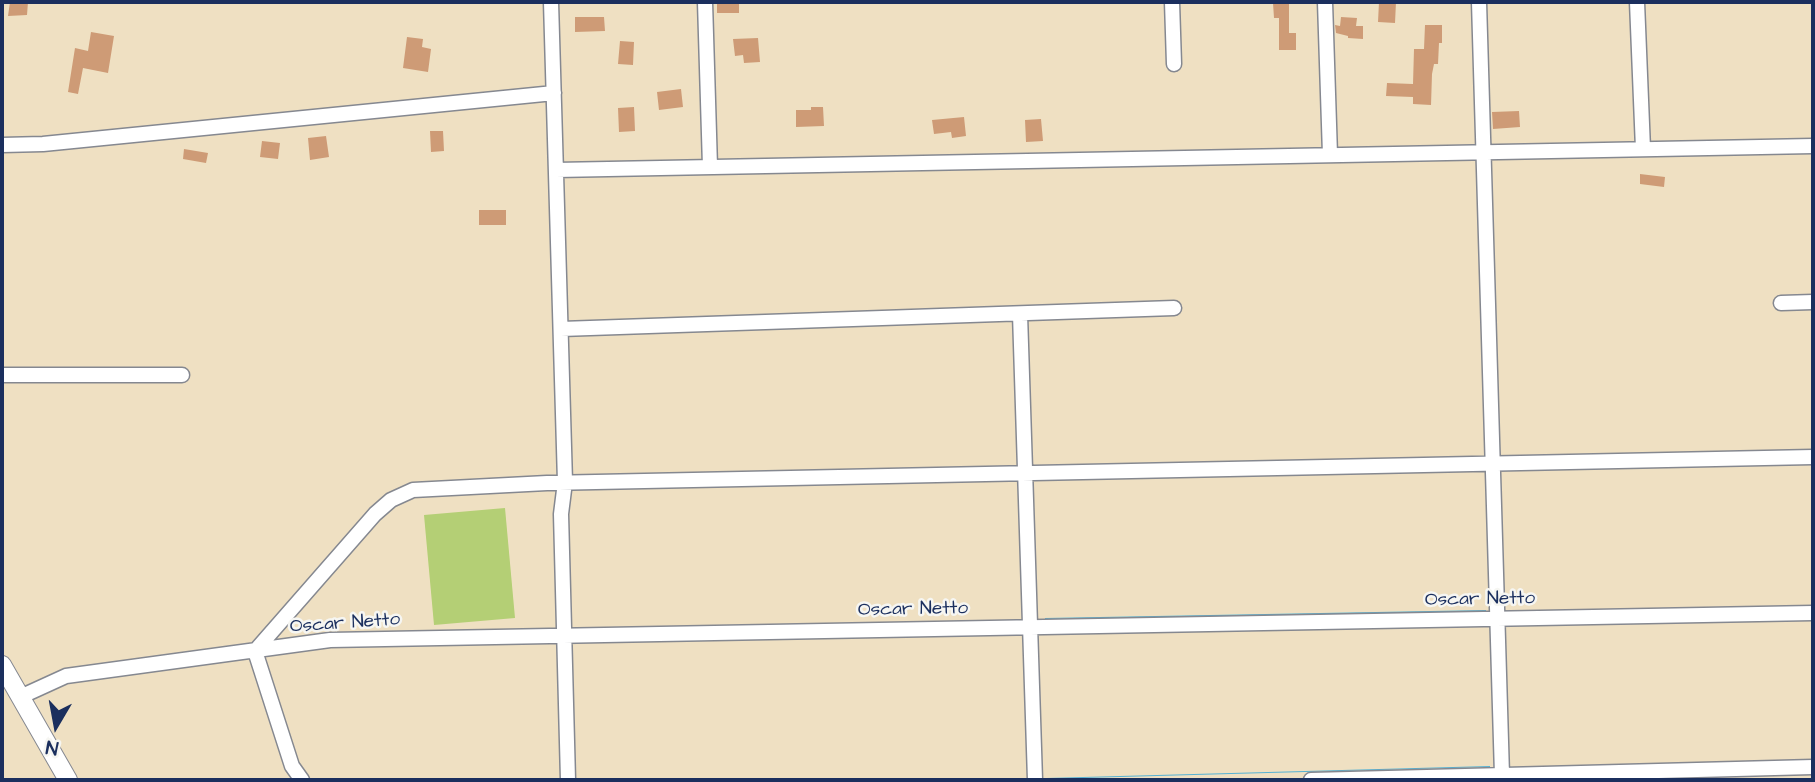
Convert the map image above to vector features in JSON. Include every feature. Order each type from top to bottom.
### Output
[{"type":"main road","points":[[2,664],[68,780]]},
{"type":"street","points":[[551,2],[565,482],[561,514],[568,780]]},
{"type":"street","points":[[705,2],[710,167]]},
{"type":"street","points":[[1172,2],[1174,64]]},
{"type":"street","points":[[1325,2],[1329,155]]},
{"type":"street","points":[[1479,2],[1502,775]]},
{"type":"street","points":[[1637,2],[1643,149]]},
{"type":"street","points":[[2,145],[43,144],[554,93]]},
{"type":"street","points":[[556,170],[1813,146]]},
{"type":"street","points":[[1781,303],[1813,302]]},
{"type":"street","points":[[561,329],[1174,308]]},
{"type":"street","points":[[1020,314],[1035,780]]},
{"type":"street","points":[[2,374],[182,374]]},
{"type":"street","points":[[302,780],[292,766],[255,650],[375,514],[391,500],[414,490],[565,482],[1813,457]]},
{"type":"street","name":"Oscar Netto","points":[[20,697],[66,676],[330,640],[1813,613]]},
{"type":"street","points":[[1311,780],[1477,778],[1502,775],[1551,777],[1813,766]]},
{"type":"green space","points":[[505,508],[515,618],[434,625],[424,515]]},
{"type":"water","points":[[1486,612],[1045,619],[1045,618]]},
{"type":"water","points":[[1490,767],[1046,779],[1046,778]]},
{"type":"building","points":[[10,2],[28,2],[27,15],[8,16]]},
{"type":"building","points":[[717,2],[739,2],[739,13],[717,13]]},
{"type":"building","points":[[1379,2],[1396,2],[1395,23],[1378,22]]},
{"type":"building","points":[[1273,3],[1289,3],[1289,33],[1296,33],[1296,50],[1279,50],[1279,18],[1274,18]]},
{"type":"building","points":[[575,17],[604,17],[605,31],[575,32]]},
{"type":"building","points":[[1341,17],[1357,18],[1356,26],[1363,26],[1363,39],[1348,38],[1336,33],[1335,25],[1340,26]]},
{"type":"building","points":[[1425,25],[1442,25],[1438,64],[1434,64],[1432,74],[1431,105],[1413,104],[1413,97],[1386,96],[1387,83],[1413,84],[1414,49],[1424,49]]},
{"type":"building","points":[[91,32],[114,36],[108,73],[83,68],[78,94],[68,92],[75,48],[88,51]]},
{"type":"building","points":[[407,37],[423,39],[422,47],[431,49],[428,72],[403,68]]},
{"type":"building","points":[[758,38],[760,62],[744,63],[743,55],[735,56],[733,39]]},
{"type":"building","points":[[620,41],[634,42],[633,65],[618,64]]},
{"type":"building","points":[[681,89],[683,107],[659,110],[657,92]]},
{"type":"building","points":[[634,107],[635,131],[619,132],[618,108]]},
{"type":"building","points":[[811,107],[823,107],[824,126],[796,127],[796,110],[811,110]]},
{"type":"building","points":[[1519,111],[1520,127],[1493,129],[1492,112]]},
{"type":"building","points":[[964,117],[966,136],[952,138],[951,132],[934,134],[932,120]]},
{"type":"building","points":[[1041,119],[1043,141],[1026,142],[1025,120]]},
{"type":"building","points":[[430,131],[443,131],[444,151],[431,152]]},
{"type":"building","points":[[326,136],[329,157],[310,160],[308,138]]},
{"type":"building","points":[[262,141],[280,143],[278,159],[260,157]]},
{"type":"building","points":[[184,149],[208,153],[206,163],[183,159]]},
{"type":"building","points":[[1640,174],[1665,177],[1664,187],[1640,184]]},
{"type":"building","points":[[479,210],[506,210],[506,225],[479,225]]}]
